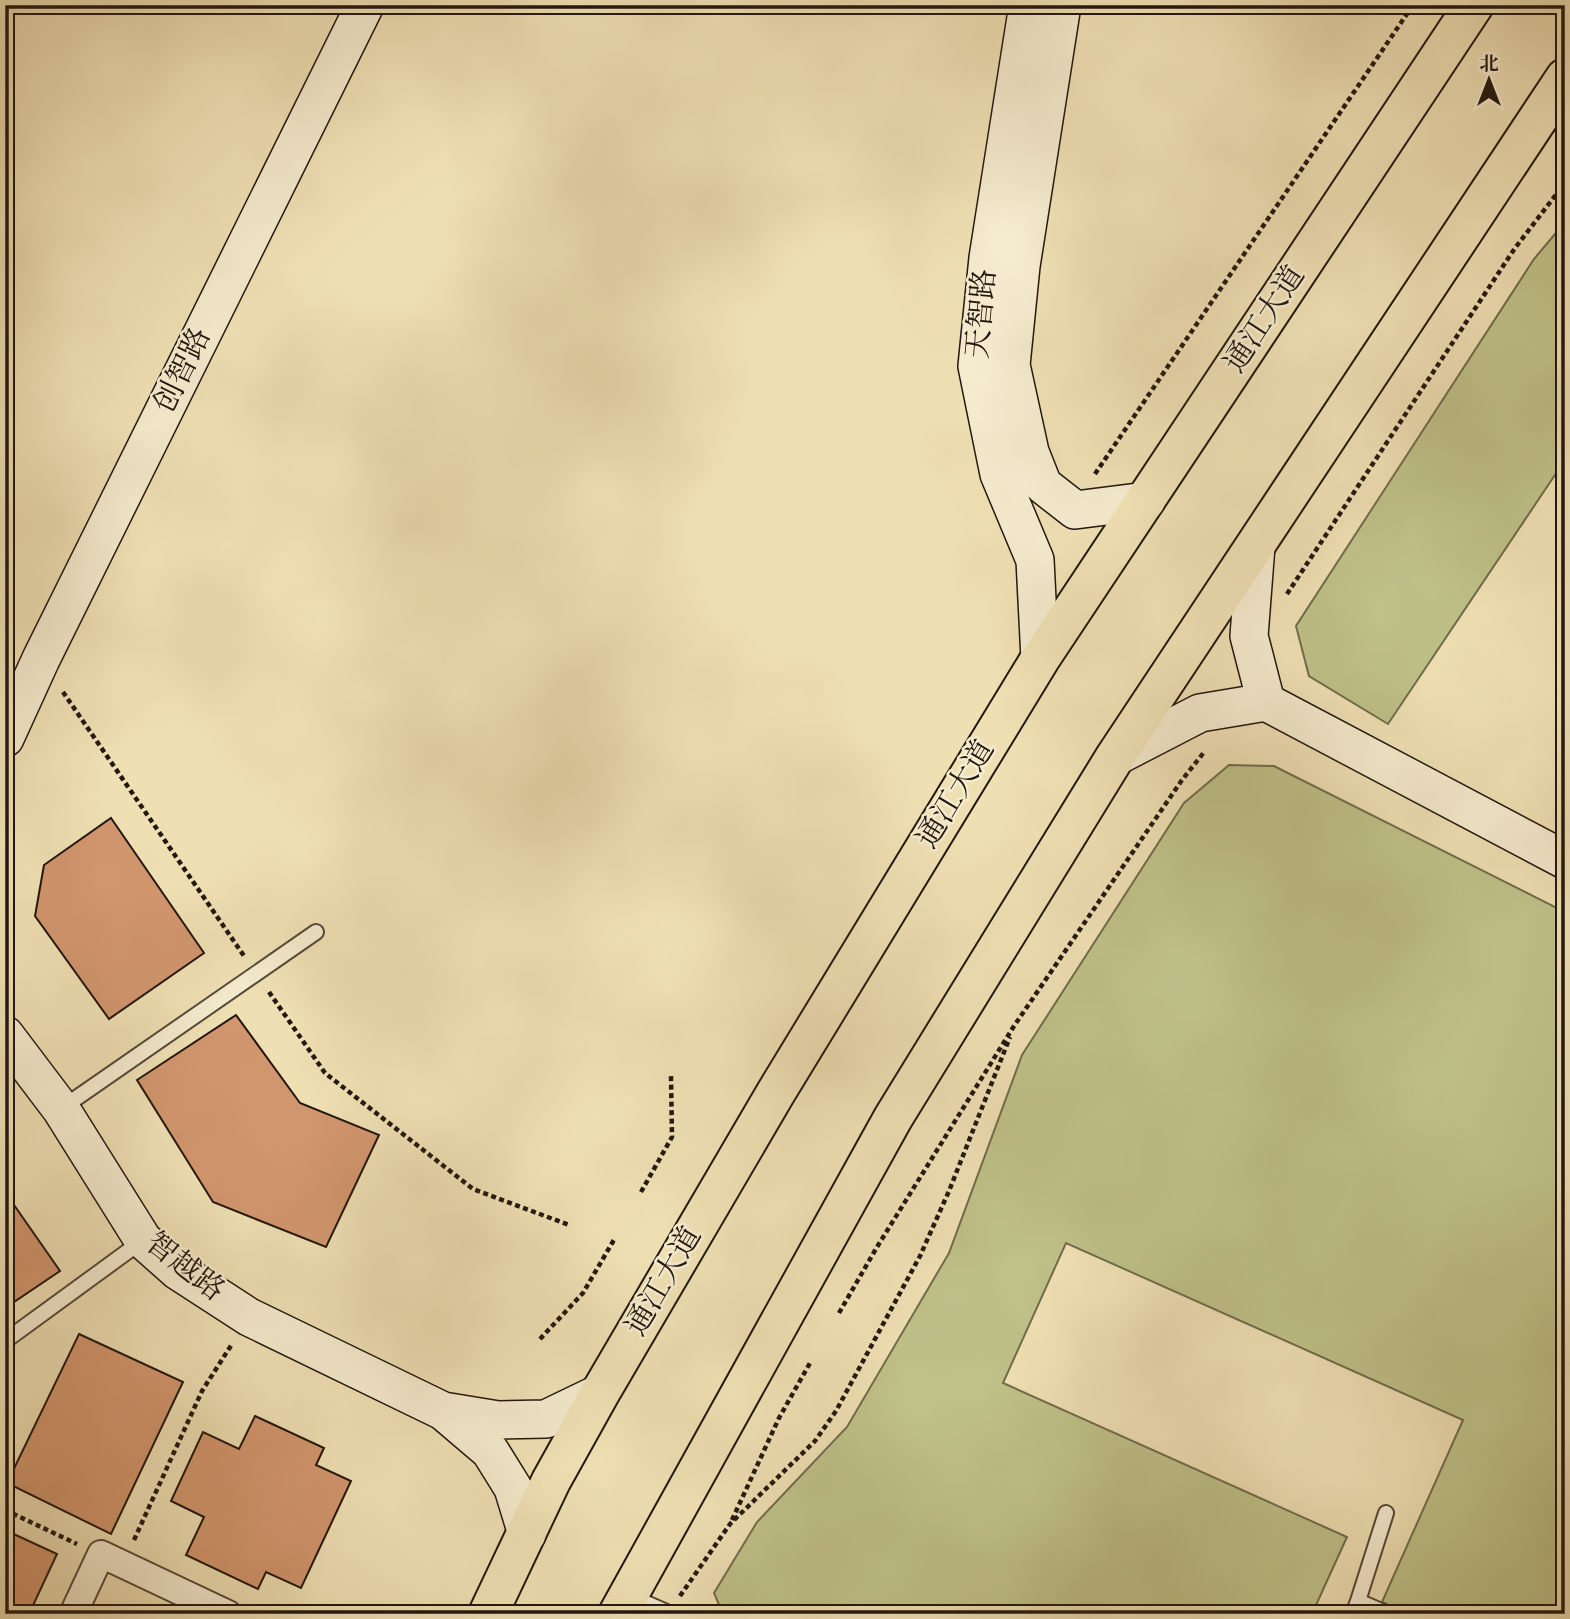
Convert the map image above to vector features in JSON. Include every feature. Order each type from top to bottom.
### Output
[{"type":"main road","name":"通江大道","points":[[488,1614],[551,1481],[600,1393],[775,1094],[1040,659],[1474,5]]},
{"type":"main road","points":[[623,1604],[893,1118],[1115,757],[1565,78]]},
{"type":"street","name":"创智路","points":[[5,738],[41,659],[365,5]]},
{"type":"street","name":"天智路","points":[[1028,5],[988,258],[977,366],[999,474],[1035,560],[1040,659]]},
{"type":"street","name":"天智路","points":[[1062,5],[1021,266],[1011,365],[1030,452],[1043,485],[1075,510]]},
{"type":"street","points":[[1075,510],[1146,501]]},
{"type":"street","points":[[1256,546],[1249,636],[1266,702]]},
{"type":"street","points":[[1115,757],[1200,713],[1266,702],[1565,860]]},
{"type":"street","name":"智越路","points":[[5,1035],[61,1109],[143,1240],[178,1271],[249,1317],[443,1411]]},
{"type":"street","points":[[443,1411],[498,1420],[546,1419],[600,1393]]},
{"type":"street","points":[[443,1411],[490,1451],[513,1488],[527,1534]]},
{"type":"street","points":[[73,1614],[112,1560],[228,1614]]},
{"type":"lane","points":[[61,1109],[316,932]]},
{"type":"lane","points":[[5,1341],[143,1240]]},
{"type":"lane","points":[[1386,1513],[1356,1607],[1388,1614]]},
{"type":"lane","points":[[623,1604],[669,1613]]},
{"type":"path","points":[[1075,510],[1090,481],[1413,5]]},
{"type":"path","points":[[1515,248],[1565,183]]},
{"type":"path","points":[[41,659],[325,1073],[473,1189],[569,1225]]},
{"type":"path","points":[[730,1524],[815,1441],[836,1411],[920,1256],[949,1191],[1014,1026],[839,1312]]},
{"type":"path","points":[[641,1192],[672,1137],[671,1076]]},
{"type":"path","points":[[540,1339],[583,1293],[615,1238]]},
{"type":"path","points":[[5,1510],[112,1560],[202,1391],[249,1317]]},
{"type":"path","points":[[669,1613],[730,1524],[779,1418],[810,1363]]},
{"type":"green space","points":[[1565,222],[1565,460],[1388,724],[1309,676],[1296,626],[1534,259]]},
{"type":"green space","points":[[1229,765],[1274,766],[1565,912],[1565,1614],[1408,1614],[1382,1602],[1463,1420],[1066,1243],[1003,1383],[1347,1537],[1312,1614],[723,1614],[714,1593],[757,1522],[847,1427],[949,1253],[1022,1055],[1184,803]]},
{"type":"building","points":[[111,818],[204,953],[109,1019],[35,916],[44,865]]},
{"type":"building","points":[[236,1015],[300,1103],[379,1135],[326,1247],[213,1202],[137,1080]]},
{"type":"building","points":[[5,1192],[60,1271],[5,1308]]},
{"type":"building","points":[[79,1334],[183,1382],[111,1534],[7,1483]]},
{"type":"building","points":[[255,1416],[324,1448],[316,1465],[351,1481],[301,1588],[266,1572],[258,1589],[186,1555],[204,1517],[171,1501],[203,1432],[239,1449]]},
{"type":"building","points":[[5,1530],[57,1554],[29,1614],[5,1614]]}]
